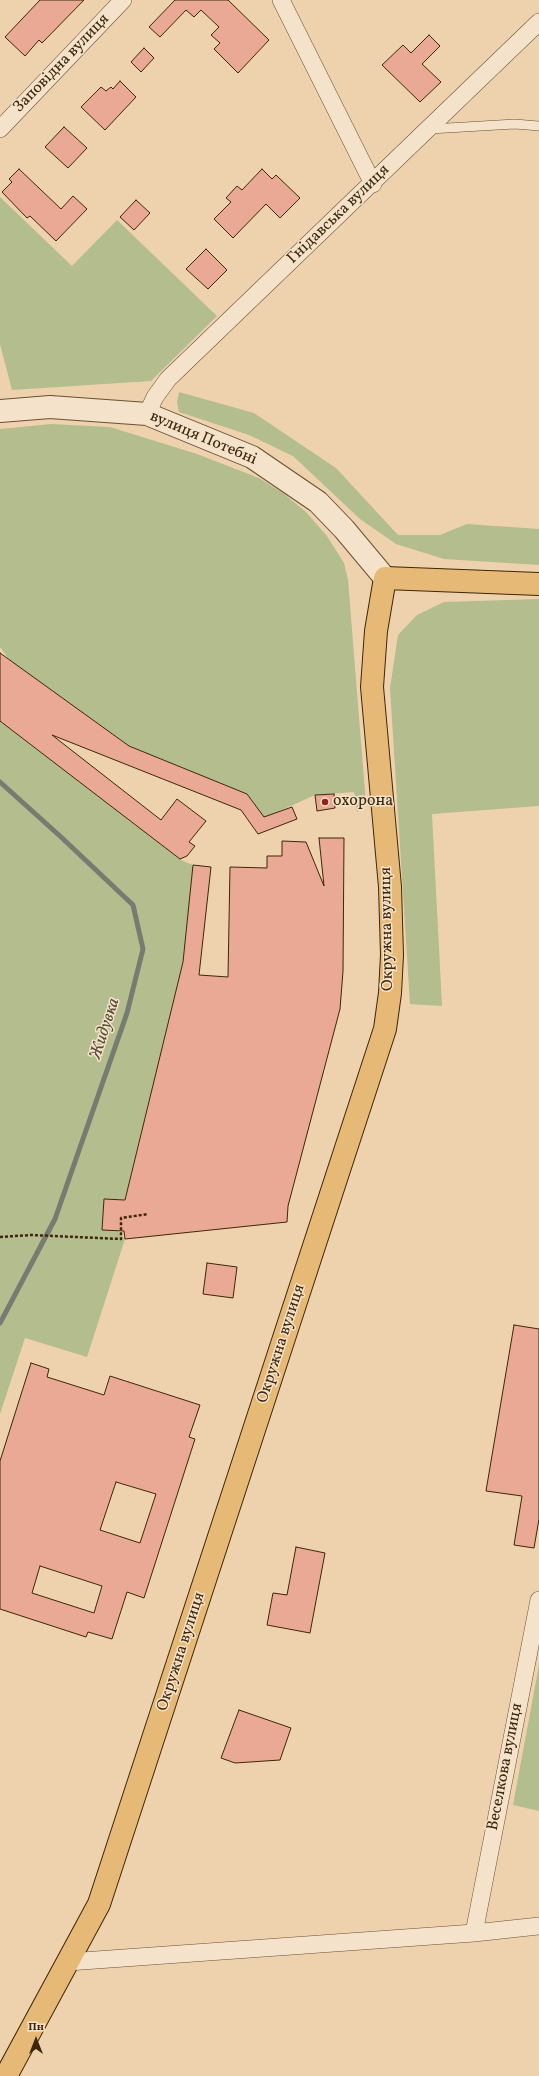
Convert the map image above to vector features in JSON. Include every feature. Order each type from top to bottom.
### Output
[{"type":"main road","points":[[385,578],[539,584]]},
{"type":"main road","name":"Окружна вулиця","points":[[6,2076],[99,1904],[385,1029],[390,993],[392,955],[390,887],[372,687],[376,631],[385,578]]},
{"type":"street","name":"Заповідна вулиця","points":[[0,129],[123,0]]},
{"type":"street","points":[[282,0],[373,184]]},
{"type":"street","name":"Гнідавська вулиця","points":[[147,414],[155,397],[168,379],[373,184],[539,22]]},
{"type":"street","name":"вулиця Потебні","points":[[0,411],[50,407],[147,414],[252,457],[312,498],[344,529],[385,578]]},
{"type":"street","name":"Веселкова вулиця","points":[[474,1933],[539,1600]]},
{"type":"street","points":[[68,1962],[474,1933],[539,1926]]},
{"type":"lane","points":[[430,129],[515,124],[539,126]]},
{"type":"path","points":[[0,1237],[31,1235],[121,1239],[121,1218],[148,1214]]},
{"type":"green space","points":[[0,197],[72,266],[117,220],[217,316],[151,381],[12,390],[0,344]]},
{"type":"green space","points":[[179,392],[254,413],[336,468],[398,535],[440,535],[467,524],[539,529],[539,565],[444,559],[396,544],[360,519],[293,456],[249,435],[179,412],[177,402]]},
{"type":"green space","points":[[51,424],[110,427],[197,454],[259,478],[283,493],[306,512],[327,536],[344,563],[348,580],[366,804],[357,812],[354,792],[315,795],[264,818],[247,794],[129,746],[10,661],[0,647],[0,429]]},
{"type":"green space","points":[[539,599],[539,806],[432,814],[442,1006],[410,1004],[390,688],[398,635],[417,615],[444,602]]},
{"type":"green space","points":[[0,721],[183,861],[193,865],[183,962],[125,1199],[104,1199],[102,1229],[117,1230],[125,1239],[87,1357],[25,1338],[0,1414]]},
{"type":"green space","points":[[539,1665],[539,1811],[513,1805]]},
{"type":"building","points":[[40,0],[84,0],[42,43],[39,40],[25,56],[5,37]]},
{"type":"building","points":[[175,0],[228,0],[269,40],[238,73],[214,49],[220,43],[211,35],[219,27],[201,10],[194,17],[186,10],[160,37],[149,27]]},
{"type":"building","points":[[429,35],[440,46],[422,64],[441,82],[420,102],[382,65],[403,45],[411,53]]},
{"type":"building","points":[[144,48],[154,58],[141,72],[131,62]]},
{"type":"building","points":[[120,81],[136,97],[105,130],[81,107],[101,87],[106,91],[111,87],[113,89]]},
{"type":"building","points":[[64,127],[87,148],[68,168],[45,147]]},
{"type":"building","points":[[19,169],[61,209],[73,196],[87,209],[56,241],[30,216],[27,218],[2,192],[12,182],[9,179]]},
{"type":"building","points":[[262,169],[272,179],[276,175],[300,198],[280,218],[266,204],[233,238],[214,219],[231,202],[226,198],[237,186],[242,190]]},
{"type":"building","points":[[136,200],[150,213],[134,230],[120,217]]},
{"type":"building","points":[[206,249],[227,270],[208,289],[186,269]]},
{"type":"building","points":[[0,653],[129,746],[247,794],[264,817],[292,807],[297,819],[258,834],[241,810],[52,735],[161,820],[177,799],[206,821],[189,842],[195,846],[187,856],[180,859],[0,721]]},
{"type":"building","name":"охорона","points":[[334,794],[335,808],[317,811],[315,795]]},
{"type":"building","points":[[319,838],[344,838],[343,971],[340,1009],[288,1206],[287,1222],[125,1239],[124,1231],[102,1230],[104,1199],[125,1200],[183,962],[193,865],[211,867],[199,975],[228,977],[230,867],[267,868],[267,856],[282,856],[282,841],[306,842],[324,886]]},
{"type":"building","points":[[207,1263],[237,1267],[233,1298],[203,1294]]},
{"type":"building","points":[[514,1325],[539,1329],[539,1519],[534,1548],[514,1545],[522,1496],[486,1491]]},
{"type":"building","points":[[31,1363],[49,1369],[47,1377],[104,1395],[110,1376],[200,1405],[189,1437],[195,1439],[144,1598],[127,1592],[112,1639],[88,1632],[86,1637],[0,1609],[0,1461]],"holes":[[[116,1482],[156,1494],[140,1543],[100,1530]],[[40,1566],[102,1586],[94,1613],[32,1593]]]},
{"type":"building","points":[[296,1547],[325,1553],[310,1633],[267,1625],[273,1593],[287,1595]]},
{"type":"building","points":[[239,1710],[291,1728],[280,1760],[235,1763],[221,1758]]},
{"type":"waterway","name":"Жидувка","points":[[0,782],[133,905],[143,949],[127,1013],[55,1219],[0,1323]]},
{"type":"place","name":"охорона","points":[[325,802]]}]
